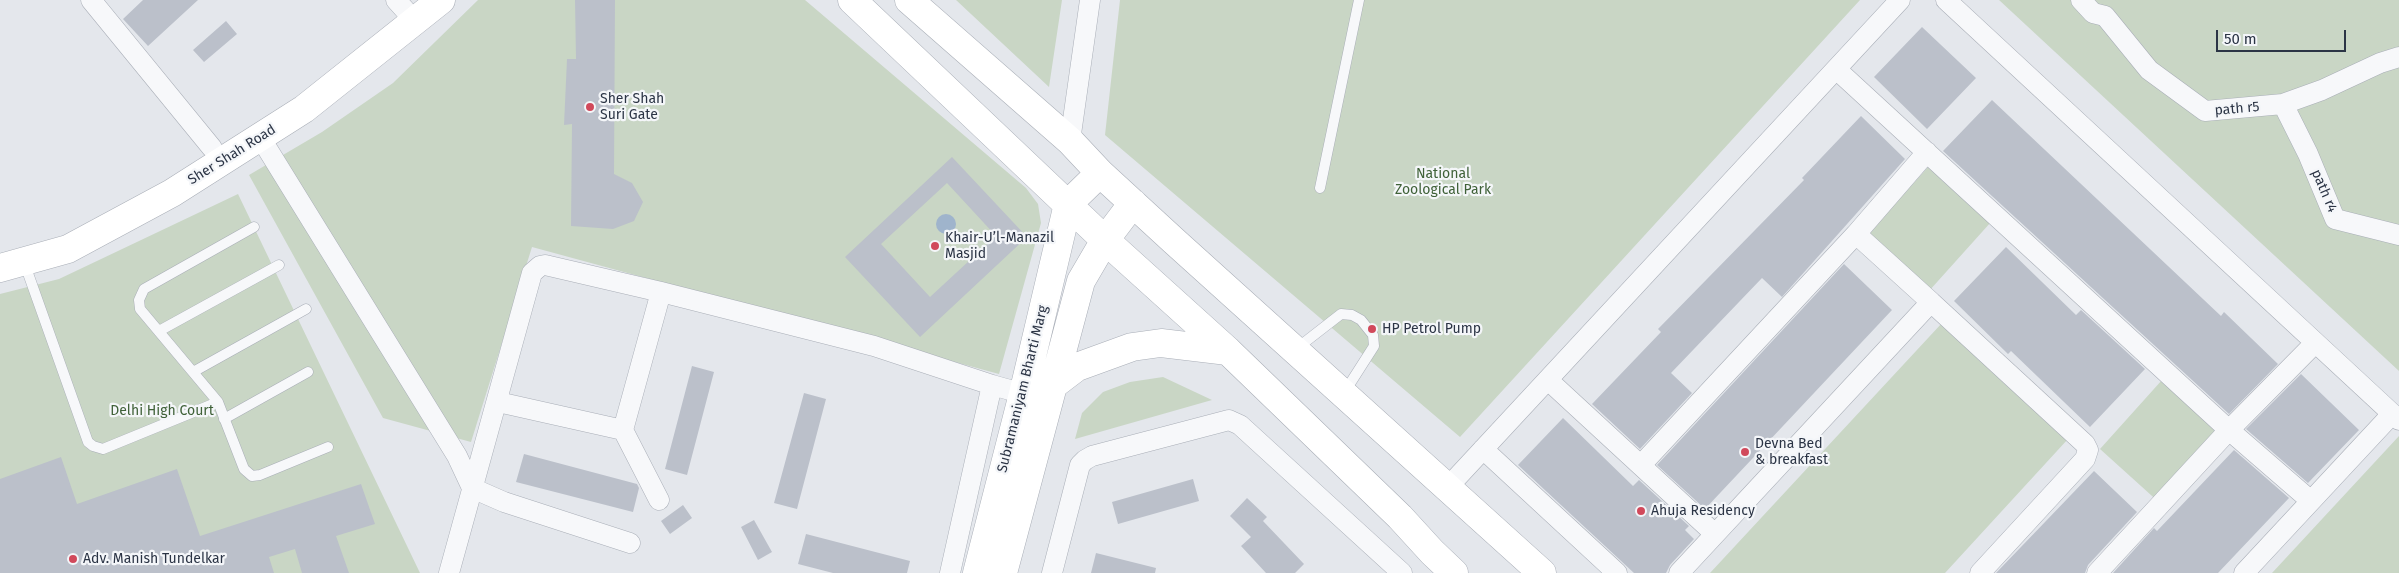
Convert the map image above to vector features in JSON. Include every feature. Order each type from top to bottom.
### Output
[{"type":"main road","name":"Sher Shah Road","points":[[8,260],[68,249],[172,192],[304,109],[441,0]]},
{"type":"main road","points":[[852,0],[1105,240],[1228,351],[1400,517],[1454,573]]},
{"type":"main road","points":[[909,0],[1070,142],[1133,203],[1542,573]]},
{"type":"main road","name":"Sher Shah Road","points":[[8,260],[167,176],[299,93],[406,3]]},
{"type":"main road","points":[[1068,204],[1100,172]]},
{"type":"main road","name":"Subramaniyam Bharti Marg","points":[[1003,573],[1081,281],[1105,240],[1133,203]]},
{"type":"main road","name":"Subramaniyam Bharti Marg","points":[[977,573],[1023,394],[1068,204]]},
{"type":"main road","points":[[1051,393],[1077,366],[1132,347],[1161,343],[1228,351]]},
{"type":"street","points":[[91,0],[212,148]]},
{"type":"street","points":[[1070,142],[1090,0]]},
{"type":"street","points":[[1448,487],[1900,0]]},
{"type":"street","points":[[1946,0],[2395,417],[2311,501],[2244,573]]},
{"type":"street","name":"path r5","points":[[2081,0],[2093,14],[2105,16],[2149,70],[2205,111],[2283,104],[2322,90],[2380,63],[2399,57]]},
{"type":"street","points":[[1836,69],[2230,430],[2311,501]]},
{"type":"street","name":"path r4","points":[[2283,104],[2308,154],[2335,219],[2399,235]]},
{"type":"street","points":[[260,137],[457,456],[472,488],[504,502],[630,544]]},
{"type":"street","points":[[1641,466],[1856,234],[1927,152]]},
{"type":"street","points":[[1856,234],[2085,444],[2088,450],[2085,459],[1980,573]]},
{"type":"street","points":[[449,573],[536,268],[545,265],[661,292],[874,346],[1023,394],[1051,393]]},
{"type":"street","points":[[659,500],[623,430],[661,292]]},
{"type":"street","points":[[1679,573],[1931,302]]},
{"type":"street","points":[[2097,573],[2230,430],[2315,343]]},
{"type":"street","points":[[1548,380],[1715,534]]},
{"type":"street","points":[[950,573],[992,385]]},
{"type":"street","points":[[498,402],[623,430]]},
{"type":"street","points":[[1052,573],[1080,465],[1085,460],[1092,456],[1229,420],[1238,423],[1402,573]]},
{"type":"street","points":[[1483,449],[1616,573]]},
{"type":"lane","points":[[1320,188],[1358,0]]},
{"type":"lane","points":[[254,227],[144,289],[139,300],[140,309],[218,402],[244,469],[252,476],[260,475],[328,446]]},
{"type":"lane","points":[[8,260],[88,442],[93,446],[103,449],[218,402]]},
{"type":"lane","points":[[159,331],[279,265]]},
{"type":"lane","points":[[193,372],[306,309]]},
{"type":"lane","points":[[1295,350],[1341,314],[1352,315],[1361,320],[1373,335],[1374,346],[1344,394]]},
{"type":"lane","points":[[224,419],[308,372]]},
{"type":"green space","points":[[478,0],[805,0],[1026,188],[1038,204],[1041,223],[999,374],[532,247],[471,442],[383,418],[249,175],[322,132],[393,83]]},
{"type":"green space","points":[[956,0],[1062,0],[1049,87]]},
{"type":"green space","name":"National Zoological Park","points":[[1120,0],[1860,0],[1460,437],[1105,135]]},
{"type":"green space","points":[[1999,0],[2399,0],[2399,371]]},
{"type":"green space","points":[[1929,166],[1991,222],[1929,291],[1867,235]]},
{"type":"green space","name":"Delhi High Court","points":[[238,194],[420,573],[0,573],[0,294],[59,279]]},
{"type":"green space","points":[[1942,323],[2068,439],[1945,573],[1710,573]]},
{"type":"green space","points":[[1163,377],[1212,400],[1075,439],[1082,413],[1103,392],[1130,382]]},
{"type":"green space","points":[[2162,380],[2224,436],[2162,505],[2100,449]]},
{"type":"green space","points":[[2399,436],[2399,573],[2272,573]]},
{"type":"water","points":[[946,214],[953,217],[956,224],[953,231],[946,234],[939,231],[936,224],[939,217]]},
{"type":"building","points":[[143,0],[198,0],[148,46],[123,19]]},
{"type":"building","name":"Sher Shah Suri Gate","points":[[575,0],[615,0],[614,174],[632,183],[643,202],[634,221],[613,229],[571,226],[572,124],[564,125],[567,59],[576,59]]},
{"type":"building","points":[[226,21],[237,34],[204,62],[193,50]]},
{"type":"building","points":[[1922,27],[1976,78],[1927,129],[1874,77]]},
{"type":"building","points":[[1992,100],[2221,316],[2224,312],[2278,364],[2229,414],[1943,151]]},
{"type":"building","points":[[1861,116],[1905,159],[1782,297],[1762,278],[1671,373],[1692,393],[1640,449],[1592,404],[1661,332],[1658,329],[1804,180],[1802,178]]},
{"type":"building","points":[[952,157],[1027,237],[920,337],[845,257]],"holes":[[[947,183],[996,236],[930,297],[881,244]]]},
{"type":"building","points":[[2006,247],[2076,315],[2081,310],[2145,369],[2090,427],[2011,351],[2008,354],[1954,301]]},
{"type":"building","points":[[1844,264],[1892,310],[1705,509],[1657,465]]},
{"type":"building","points":[[692,366],[714,372],[687,475],[665,469]]},
{"type":"building","points":[[2301,374],[2359,430],[2308,483],[2246,429]]},
{"type":"building","points":[[804,393],[826,399],[797,509],[774,503]]},
{"type":"building","points":[[1563,418],[1633,486],[1639,480],[1689,526],[1685,530],[1694,539],[1670,565],[1666,573],[1634,573],[1518,465]]},
{"type":"building","points":[[2234,450],[2289,498],[2218,573],[2113,573],[2154,528],[2157,531]]},
{"type":"building","points":[[524,454],[637,484],[639,488],[633,512],[516,482]]},
{"type":"building","points":[[61,457],[77,504],[177,469],[200,536],[361,484],[375,524],[336,536],[349,573],[302,573],[295,549],[269,557],[274,573],[0,573],[0,479]]},
{"type":"building","points":[[2094,471],[2137,512],[2088,565],[2085,573],[1996,573]]},
{"type":"building","points":[[1193,479],[1199,501],[1118,524],[1112,502]]},
{"type":"building","points":[[1247,498],[1267,517],[1263,521],[1304,564],[1295,573],[1266,573],[1241,546],[1251,537],[1230,516]]},
{"type":"building","points":[[683,505],[692,518],[670,534],[661,521]]},
{"type":"building","points":[[754,520],[772,552],[758,560],[741,527]]},
{"type":"building","points":[[806,534],[910,561],[907,573],[833,573],[798,564]]},
{"type":"building","points":[[1096,553],[1156,568],[1155,573],[1091,573]]},
{"type":"place","name":"Sher Shah Suri Gate","points":[[590,107]]},
{"type":"place","name":"Khair-U’l-Manazil Masjid","points":[[935,246]]},
{"type":"place","name":"HP Petrol Pump","points":[[1372,329]]},
{"type":"place","name":"Devna Bed & breakfast","points":[[1745,452]]},
{"type":"place","name":"Ahuja Residency","points":[[1641,511]]},
{"type":"place","name":"Adv. Manish Tundelkar","points":[[73,559]]}]
